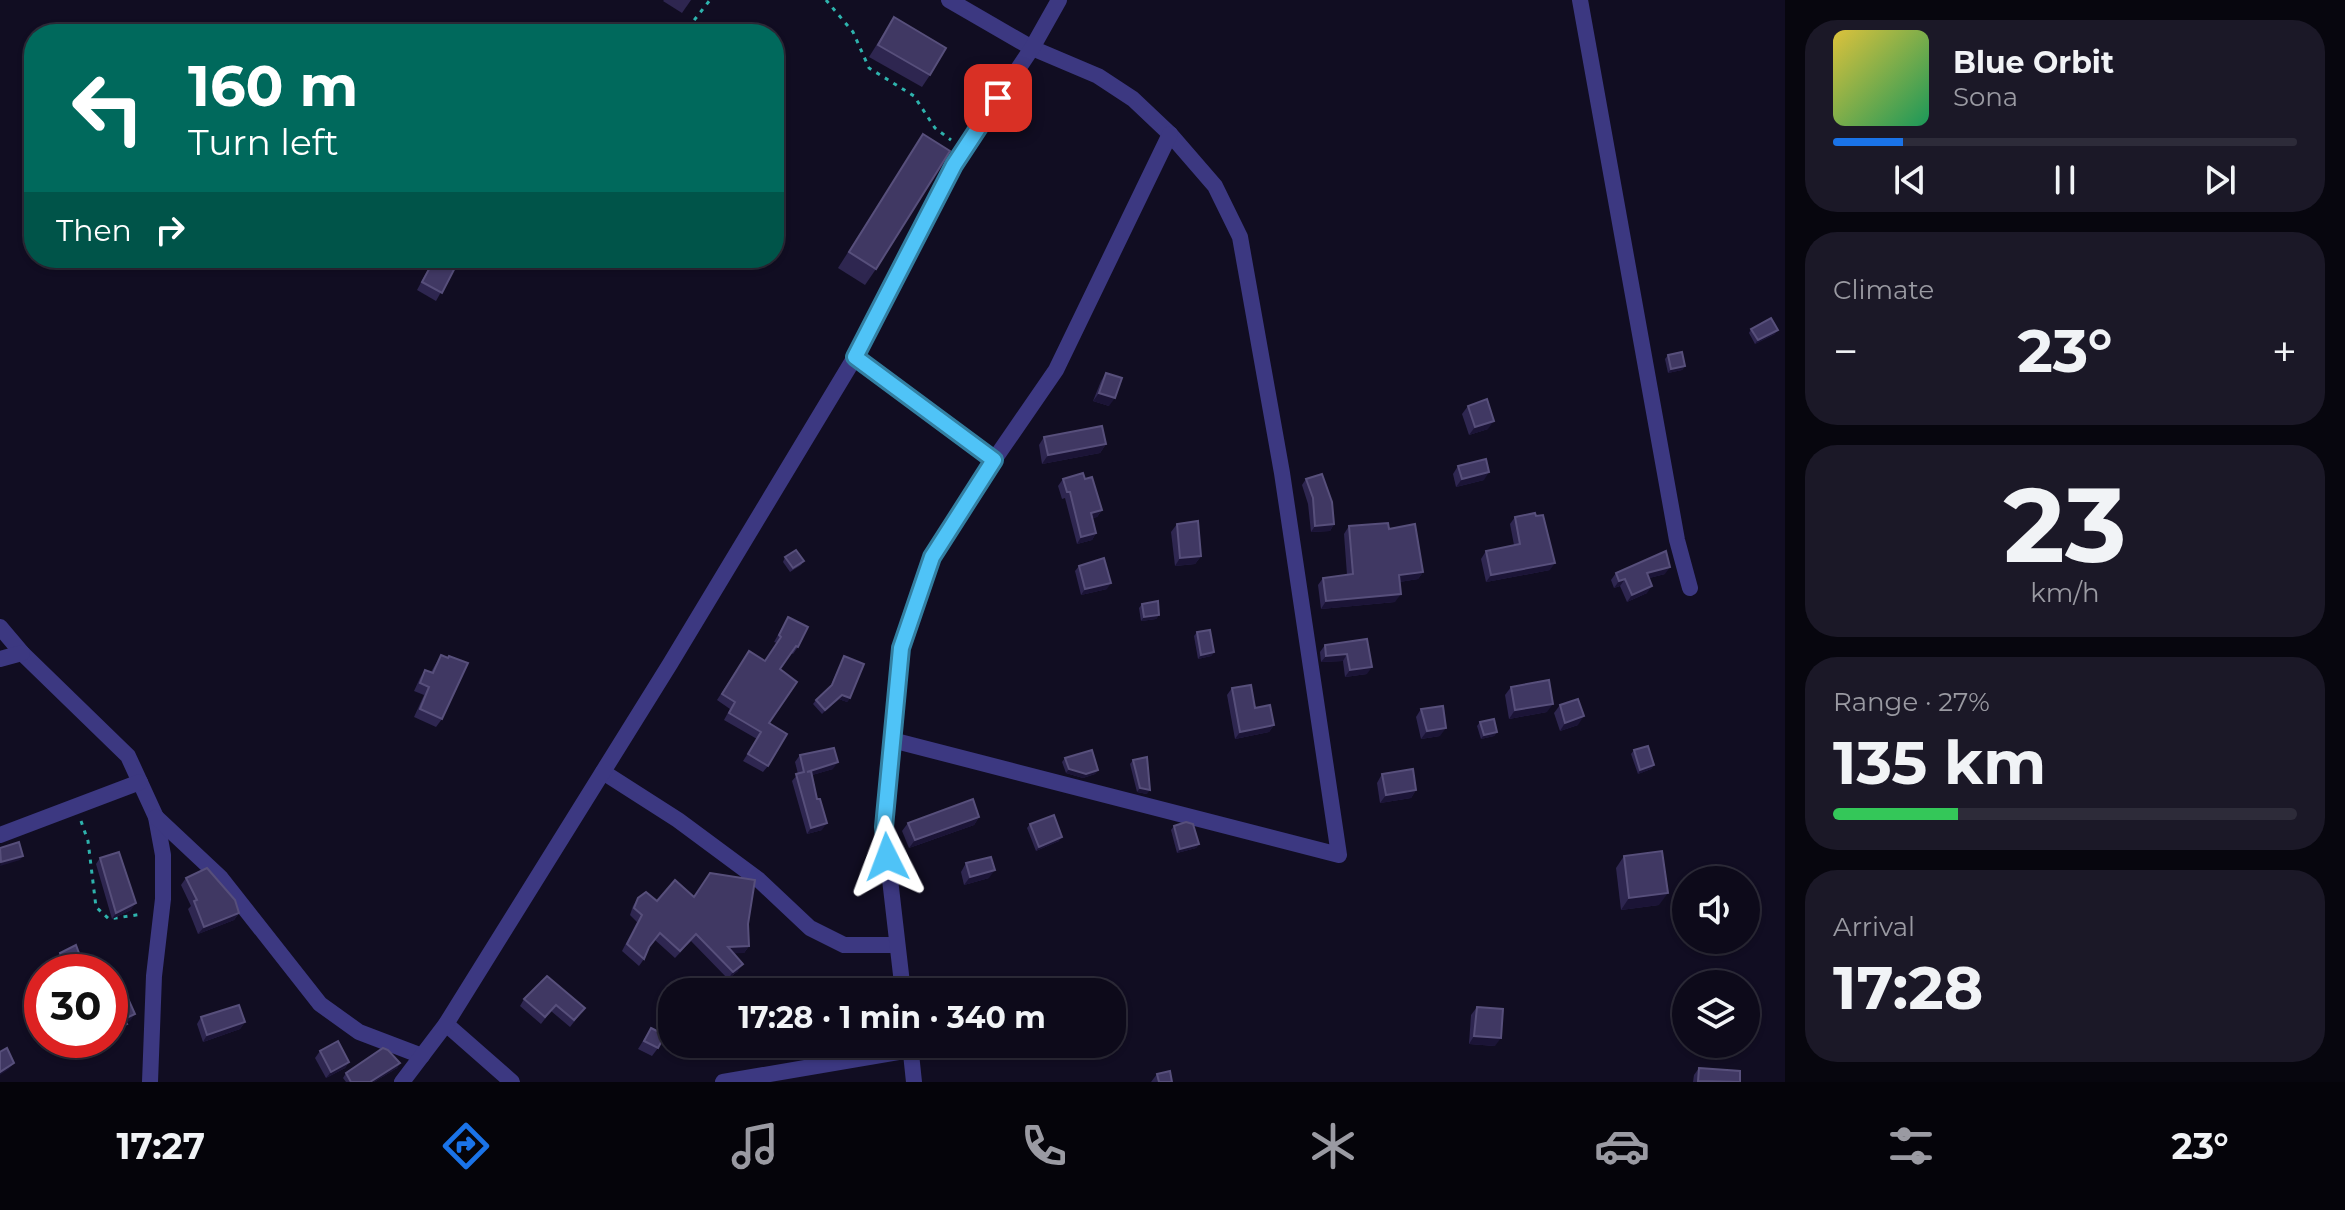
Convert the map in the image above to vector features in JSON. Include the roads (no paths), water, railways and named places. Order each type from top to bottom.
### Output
[{"type":"street","points":[[892,740],[1339,855],[1282,473],[1240,237],[1215,186],[1170,134],[1133,99],[1098,76],[1032,48],[949,0]]},
{"type":"street","points":[[402,1082],[446,1024],[855,357],[964,149],[1032,48],[1059,0]]},
{"type":"street","points":[[1580,0],[1677,540],[1690,588]]},
{"type":"street","points":[[901,978],[884,827],[901,648],[932,557],[1056,370],[1170,134]]},
{"type":"street","points":[[855,357],[994,460]]},
{"type":"street","points":[[0,627],[22,653],[128,756],[156,817],[163,855],[162,911],[154,976],[150,1082]]},
{"type":"street","points":[[0,659],[22,653]]},
{"type":"street","points":[[603,772],[678,820],[759,880],[810,928],[844,945],[897,945]]},
{"type":"street","points":[[0,835],[140,782]]},
{"type":"street","points":[[156,817],[220,877],[320,1004],[359,1032],[422,1056]]},
{"type":"street","points":[[446,1024],[512,1082]]},
{"type":"street","points":[[723,1082],[851,1058]]},
{"type":"street","points":[[911,1058],[914,1082]]}]
